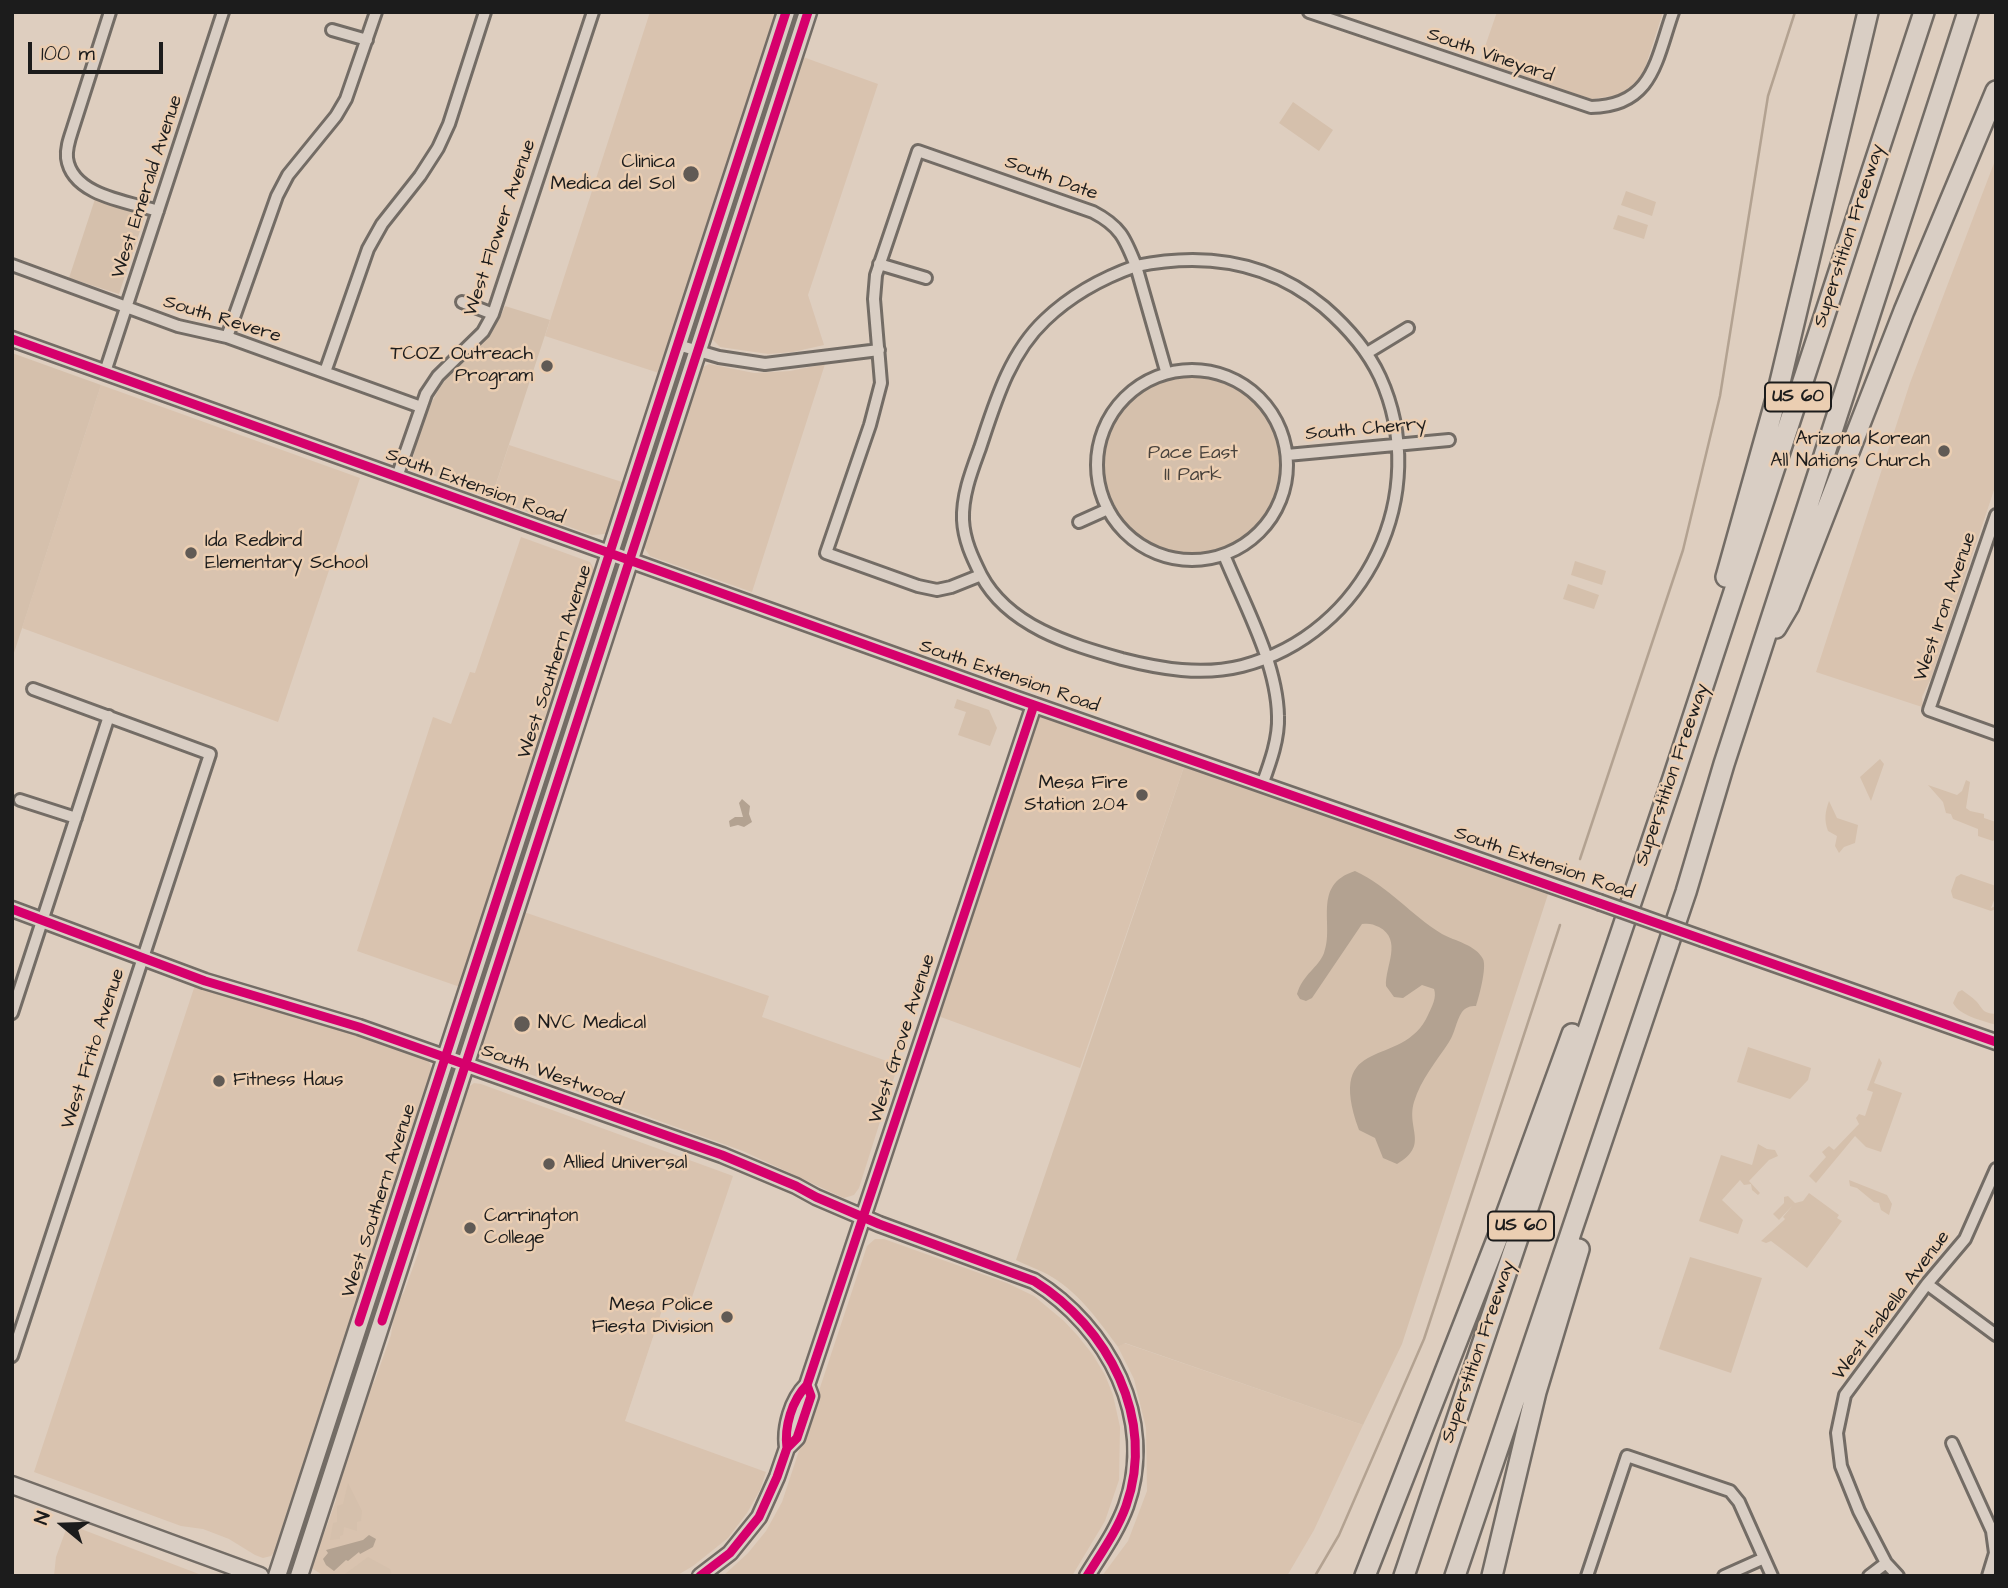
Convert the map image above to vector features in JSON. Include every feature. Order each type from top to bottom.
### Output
[{"type":"highway","points":[[1672,781],[1776,399],[1868,12]]},
{"type":"highway","name":"Superstition Freeway","points":[[1404,1576],[1672,781],[1924,12]]},
{"type":"highway","name":"US 60","points":[[1455,1576],[1686,892],[1759,656],[1968,12]]},
{"type":"highway","points":[[1759,656],[1789,606],[1904,311],[1996,91]]},
{"type":"highway","points":[[1365,1576],[1499,1234],[1588,989],[1639,876]]},
{"type":"highway","points":[[1492,1576],[1536,1392],[1578,1250],[1651,1030],[1686,892]]},
{"type":"main road","name":"West Southern Avenue","points":[[277,1576],[786,12]]},
{"type":"main road","name":"West Southern Avenue","points":[[299,1576],[808,12]]},
{"type":"main road","points":[[570,740],[563,738],[561,732],[573,695],[577,653]]},
{"type":"main road","points":[[508,863],[529,868]]},
{"type":"main road","points":[[464,1064],[458,1050],[481,978],[482,943]]},
{"type":"main road","points":[[430,1170],[430,1143],[451,1074],[445,1057]]},
{"type":"main road","points":[[382,1321],[375,1308],[388,1263],[392,1218]]},
{"type":"main road","points":[[349,1424],[351,1385],[365,1339],[364,1327],[359,1322]]},
{"type":"main road","points":[[12,1485],[260,1576]]},
{"type":"street","points":[[110,12],[72,131],[67,160],[83,185],[98,193],[158,211]]},
{"type":"street","name":"West Emerald Avenue","points":[[105,372],[223,12]]},
{"type":"street","points":[[227,337],[276,197],[302,156],[336,117],[346,99],[376,12]]},
{"type":"street","points":[[325,372],[368,249],[382,224],[420,176],[449,124],[485,12]]},
{"type":"street","name":"West Flower Avenue","points":[[397,477],[426,394],[438,376],[483,332],[493,314],[593,12]]},
{"type":"street","name":"South Vineyard","points":[[1309,12],[1582,106],[1601,107],[1621,102],[1640,90],[1650,78],[1673,12]]},
{"type":"street","points":[[332,30],[367,40]]},
{"type":"street","name":"South Date","points":[[879,264],[918,150],[1093,212],[1107,219],[1125,238],[1136,266],[1166,371]]},
{"type":"street","points":[[1184,258],[1205,259],[1258,270],[1303,290],[1340,321],[1367,353],[1380,377],[1389,403],[1398,445],[1395,499],[1387,533],[1378,555],[1346,602],[1308,636],[1267,658],[1239,667],[1182,671],[1154,667],[1108,655],[1042,631],[1019,619],[995,597],[970,554],[965,535],[962,518],[965,498],[1000,388],[1012,365],[1043,321],[1064,304],[1105,278],[1136,266],[1184,258]]},
{"type":"street","points":[[926,278],[879,264],[874,299],[881,383],[870,425],[826,554],[937,590],[981,575]]},
{"type":"street","name":"South Revere","points":[[12,265],[19,270],[177,326],[227,337],[421,407]]},
{"type":"street","points":[[462,302],[493,314]]},
{"type":"street","points":[[1367,353],[1408,328]]},
{"type":"street","name":"South Extension Road","points":[[12,339],[1034,705],[1996,1042]]},
{"type":"street","points":[[678,345],[719,357],[765,364],[791,363],[879,350]]},
{"type":"street","points":[[1198,369],[1214,372],[1245,385],[1268,408],[1278,425],[1287,455],[1286,483],[1272,515],[1251,540],[1239,549],[1203,560],[1162,555],[1128,536],[1108,509],[1098,474],[1098,456],[1108,422],[1119,404],[1142,383],[1166,371],[1198,369]]},
{"type":"street","name":"South Cherry","points":[[1287,455],[1449,440]]},
{"type":"street","points":[[1079,522],[1108,509]]},
{"type":"street","name":"West Iron Avenue","points":[[1996,515],[1929,710],[1996,734]]},
{"type":"street","points":[[1224,555],[1267,658],[1276,697],[1279,717],[1272,757],[1262,785]]},
{"type":"street","points":[[12,1013],[109,716],[33,689]]},
{"type":"street","name":"West Grove Avenue","points":[[700,1576],[730,1553],[759,1517],[777,1477],[787,1448],[785,1434],[798,1394],[807,1385],[1034,705]]},
{"type":"street","name":"West Frito Avenue","points":[[12,1356],[210,754],[109,716]]},
{"type":"street","points":[[20,800],[76,818]]},
{"type":"street","name":"South Westwood","points":[[12,909],[241,993],[307,1010],[722,1155],[862,1217],[1034,1281],[1076,1314],[1109,1355],[1123,1384],[1131,1415],[1134,1465],[1129,1494],[1113,1533],[1087,1576]]},
{"type":"street","name":"West Isabella Avenue","points":[[1886,1563],[1859,1511],[1840,1466],[1837,1433],[1845,1395],[1927,1284],[1965,1239],[1995,1175]]},
{"type":"street","points":[[1927,1284],[1996,1335]]},
{"type":"street","points":[[1952,1443],[1992,1531],[1995,1553],[1988,1576]]},
{"type":"street","points":[[1587,1576],[1627,1456],[1730,1491],[1739,1502],[1762,1559],[1772,1576]]},
{"type":"street","points":[[1724,1576],[1762,1559]]},
{"type":"street","points":[[1869,1576],[1886,1563],[1898,1576]]},
{"type":"shaded area","points":[[650,12],[778,12],[659,373],[545,336]]},
{"type":"shaded area","points":[[1497,12],[1663,12],[1645,68],[1639,78],[1618,95],[1591,99],[1480,61]]},
{"type":"shaded area","points":[[803,57],[878,84],[808,295],[824,345],[768,354],[720,347],[712,339]]},
{"type":"shaded area","points":[[1996,158],[1996,484],[1932,676],[1922,697],[1923,707],[1816,672],[1910,383]]},
{"type":"shaded area","points":[[709,364],[754,373],[790,371],[825,364],[752,592],[650,556],[643,546],[701,368]]},
{"type":"shaded area","name":"Ida Redbird Elementary School","points":[[101,385],[360,478],[278,722],[22,628]]},
{"type":"shaded area","points":[[509,445],[625,483],[606,534],[592,535],[491,499]]},
{"type":"shaded area","points":[[521,537],[590,562],[595,571],[460,987],[357,951],[433,717],[451,724],[470,672],[475,673]]},
{"type":"shaded area","points":[[1034,705],[1187,758],[1080,1068],[930,1013]]},
{"type":"shaded area","points":[[742,799],[750,806],[752,822],[744,827],[730,827],[729,821],[735,817],[743,817],[739,803]]},
{"type":"shaded area","points":[[1355,871],[1378,884],[1442,934],[1475,950],[1484,963],[1476,1006],[1468,1007],[1462,1012],[1451,1038],[1421,1086],[1412,1112],[1415,1143],[1407,1157],[1397,1164],[1383,1158],[1375,1138],[1359,1130],[1351,1099],[1352,1078],[1359,1065],[1371,1056],[1402,1043],[1416,1032],[1428,1015],[1435,996],[1434,989],[1422,985],[1403,998],[1394,997],[1386,986],[1391,954],[1390,939],[1379,927],[1362,924],[1312,998],[1306,1001],[1300,999],[1297,994],[1303,981],[1324,953],[1327,942],[1327,907],[1333,886],[1341,877]]},
{"type":"shaded area","points":[[524,912],[769,996],[762,1017],[898,1065],[859,1188],[854,1195],[844,1198],[743,1151],[482,1057],[480,1046]]},
{"type":"shaded area","points":[[195,985],[328,1022],[421,1057],[429,1062],[432,1069],[276,1550],[271,1556],[263,1558],[229,1539],[203,1529],[181,1526],[34,1472]]},
{"type":"shaded area","points":[[474,1083],[733,1176],[690,1303],[667,1295],[625,1421],[766,1472],[760,1490],[747,1513],[728,1538],[676,1576],[324,1576],[313,1569],[312,1562],[336,1500],[337,1483],[364,1400],[375,1380],[391,1335],[395,1307],[404,1292],[419,1251],[421,1226],[465,1090]]},
{"type":"shaded area","points":[[875,1239],[884,1239],[1007,1283],[1034,1296],[1078,1336],[1105,1375],[1113,1395],[1120,1427],[1119,1480],[1105,1521],[1072,1576],[723,1576],[748,1553],[766,1531],[782,1502],[867,1246]]},
{"type":"shaded area","points":[[1124,1343],[1363,1425],[1314,1530],[1287,1576],[1102,1576],[1128,1541],[1147,1491],[1146,1428],[1134,1379],[1118,1347]]},
{"type":"shaded area","points":[[68,1524],[204,1576],[54,1576],[56,1557]]},
{"type":"shaded area","points":[[369,1535],[376,1539],[373,1547],[346,1560],[334,1571],[326,1565],[323,1559],[328,1553],[326,1550],[363,1540]]},
{"type":"green space","points":[[1293,102],[1333,130],[1319,151],[1279,123]]},
{"type":"green space","points":[[1626,191],[1656,202],[1652,216],[1621,205]]},
{"type":"green space","points":[[95,199],[145,216],[119,294],[69,278]]},
{"type":"green space","points":[[1618,215],[1648,225],[1644,239],[1613,229]]},
{"type":"green space","points":[[505,306],[550,320],[491,499],[418,469],[412,463],[425,418],[435,397],[447,378],[493,330]]},
{"type":"green space","points":[[12,353],[101,385],[12,659]]},
{"type":"green space","name":"Pace East II Park","points":[[1192,375],[1227,382],[1256,401],[1275,430],[1282,465],[1275,500],[1256,529],[1227,548],[1192,555],[1157,548],[1128,529],[1109,500],[1102,465],[1109,430],[1128,401],[1157,382]]},
{"type":"green space","points":[[1575,561],[1606,571],[1602,585],[1571,575]]},
{"type":"green space","points":[[1568,584],[1599,595],[1594,609],[1563,599]]},
{"type":"green space","points":[[957,699],[989,710],[997,728],[990,746],[958,735],[966,712],[954,708]]},
{"type":"green space","points":[[1187,758],[1551,885],[1402,1344],[1363,1425],[1125,1343],[1118,1347],[1104,1327],[1071,1291],[1048,1275],[1016,1260]]},
{"type":"green space","points":[[1880,759],[1884,764],[1871,801],[1860,777]]},
{"type":"green space","points":[[1966,780],[1970,782],[1966,808],[1984,814],[1984,818],[1996,822],[1996,838],[1993,841],[1978,836],[1978,829],[1953,819],[1951,814],[1946,813],[1943,802],[1928,785],[1957,795],[1962,791]]},
{"type":"green space","points":[[1829,801],[1837,818],[1858,825],[1855,843],[1844,847],[1839,853],[1835,846],[1837,836],[1828,831],[1826,823]]},
{"type":"green space","points":[[1961,874],[1996,886],[1991,908],[1996,906],[1996,909],[1991,911],[1953,898],[1951,891],[1956,877]]},
{"type":"green space","points":[[1962,990],[1988,1013],[1996,1014],[1996,1025],[1971,1017],[1956,1007],[1953,1003],[1958,992]]},
{"type":"green space","points":[[1748,1047],[1811,1068],[1808,1080],[1790,1099],[1737,1082]]},
{"type":"green space","points":[[1879,1058],[1882,1063],[1874,1083],[1902,1093],[1881,1152],[1866,1147],[1855,1136],[1816,1183],[1809,1176],[1826,1157],[1822,1152],[1829,1146],[1834,1150],[1859,1124],[1856,1118],[1859,1114],[1865,1116],[1873,1092],[1867,1090]]},
{"type":"green space","points":[[1758,1144],[1775,1150],[1778,1156],[1769,1160],[1749,1181],[1760,1193],[1758,1195],[1752,1190],[1751,1184],[1744,1185],[1740,1180],[1722,1200],[1743,1220],[1738,1234],[1699,1221],[1721,1155],[1752,1165]]},
{"type":"green space","points":[[1849,1180],[1887,1195],[1892,1204],[1889,1215],[1881,1210],[1879,1203],[1850,1186]]},
{"type":"green space","points":[[1809,1193],[1839,1215],[1837,1218],[1842,1221],[1807,1268],[1771,1241],[1761,1241],[1785,1219],[1783,1217],[1793,1205],[1779,1220],[1773,1214],[1784,1203],[1784,1197],[1788,1196],[1795,1203],[1803,1201]]},
{"type":"green space","points":[[1690,1257],[1762,1278],[1731,1373],[1659,1349]]},
{"type":"green space","points":[[348,1483],[362,1511],[361,1521],[357,1522],[357,1531],[344,1527],[340,1539],[330,1540],[333,1523],[337,1522],[337,1506],[343,1504]]},
{"type":"green space","points":[[368,1557],[390,1569],[392,1576],[345,1574]]},
{"type":"waterway","points":[[1580,859],[1683,550],[1720,396],[1768,96],[1795,12]]},
{"type":"waterway","points":[[1315,1576],[1339,1535],[1424,1339],[1560,925]]},
{"type":"cycle path","points":[[359,1322],[786,12]]},
{"type":"cycle path","points":[[382,1321],[808,12]]},
{"type":"cycle path","points":[[12,339],[1017,699],[1996,1042]]},
{"type":"cycle path","points":[[787,1448],[790,1414],[807,1385],[1034,705]]},
{"type":"cycle path","points":[[12,909],[205,981],[359,1027],[722,1155],[879,1224],[1034,1281],[1060,1300],[1084,1323],[1104,1349],[1119,1378],[1130,1409],[1135,1441],[1134,1473],[1126,1506],[1087,1576]]},
{"type":"cycle path","points":[[700,1576],[730,1553],[759,1517],[787,1448],[797,1438],[811,1396],[807,1385]]},
{"type":"place","name":"Clinica Medica del Sol","points":[[691,174]]},
{"type":"place","name":"TCOZ Outreach Program","points":[[547,366]]},
{"type":"place","name":"Arizona Korean All Nations Church","points":[[1944,451]]},
{"type":"place","name":"Ida Redbird Elementary School","points":[[191,553]]},
{"type":"place","name":"Mesa Fire Station 204","points":[[1142,795]]},
{"type":"place","name":"NVC Medical","points":[[522,1024]]},
{"type":"place","name":"Fitness Haus","points":[[219,1081]]},
{"type":"place","name":"Allied Universal","points":[[549,1164]]},
{"type":"place","name":"Carrington College","points":[[470,1228]]},
{"type":"place","name":"Mesa Police Fiesta Division","points":[[727,1317]]}]
